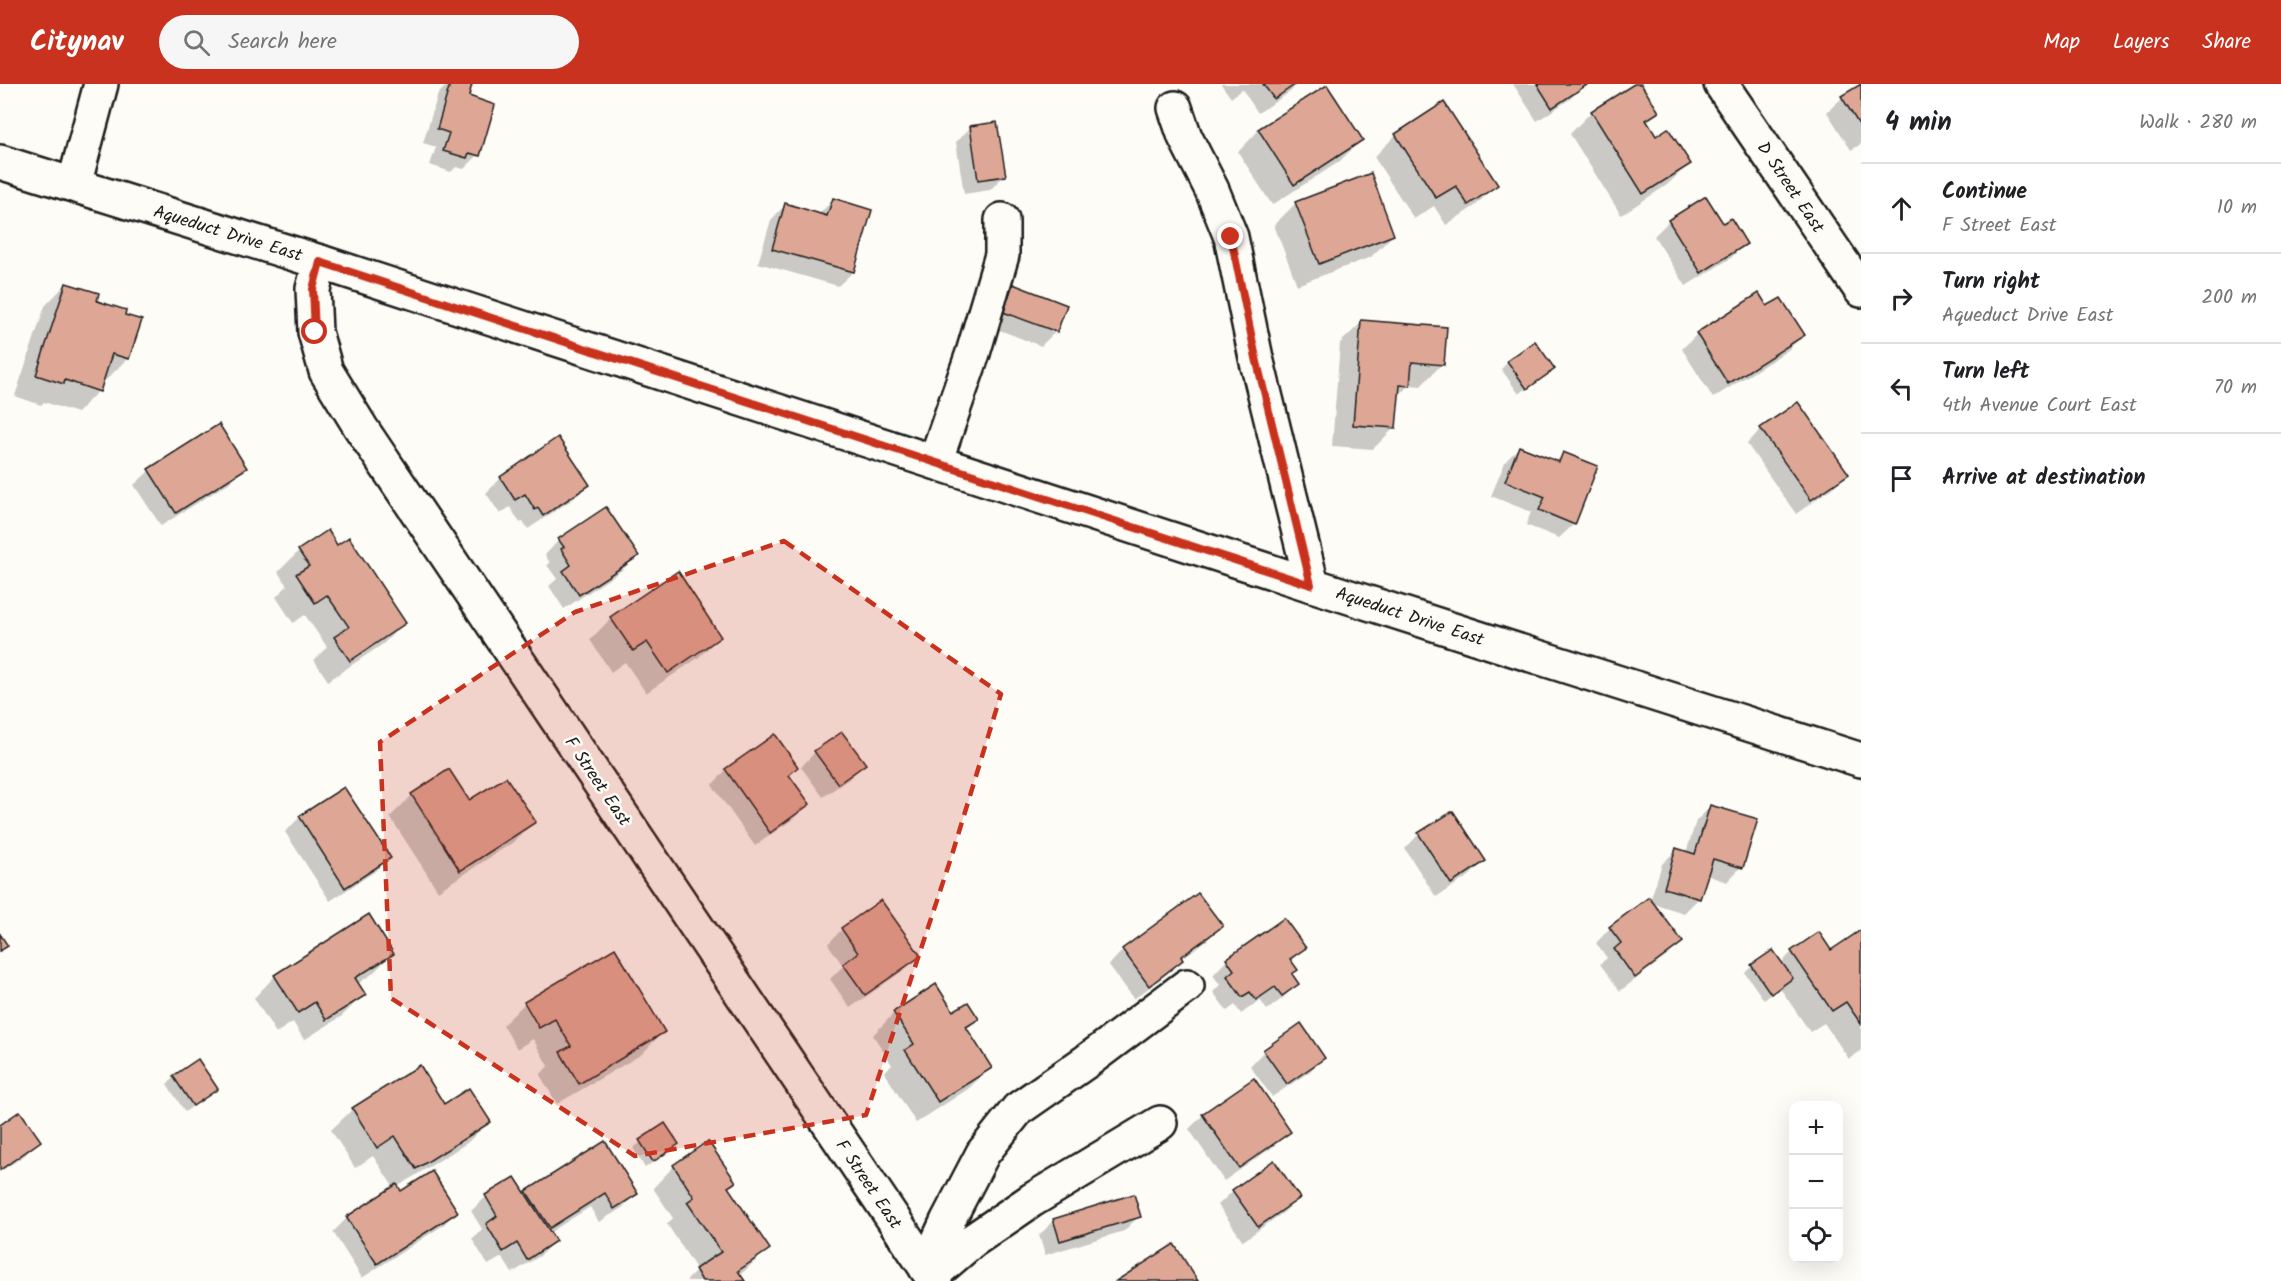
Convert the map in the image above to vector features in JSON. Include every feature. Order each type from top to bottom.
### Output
[{"type":"street","points":[[74,185],[101,84]]},
{"type":"street","name":"D Street East","points":[[1721,84],[1861,290]]},
{"type":"street","points":[[1174,108],[1231,237],[1256,358],[1311,585]]},
{"type":"street","name":"Aqueduct Drive East","points":[[0,162],[320,262],[1311,585],[1861,760]]},
{"type":"street","points":[[935,462],[1002,255],[1002,220]]},
{"type":"street","name":"F Street East","points":[[320,262],[313,289],[315,332],[326,371],[381,458],[931,1275]]},
{"type":"street","points":[[931,1275],[946,1222],[983,1153],[1018,1109],[1187,986]]},
{"type":"street","points":[[931,1275],[972,1240],[1160,1122]]},
{"type":"highlighted area","points":[[784,541],[1001,694],[951,858],[866,1115],[635,1156],[391,998],[380,742],[575,612]]},
{"type":"building","points":[[450,84],[472,84],[469,96],[495,105],[480,156],[469,153],[467,158],[443,151],[449,133],[437,129]]},
{"type":"building","points":[[1263,84],[1296,84],[1274,99]]},
{"type":"building","points":[[1537,84],[1586,84],[1587,85],[1552,108]]},
{"type":"building","points":[[1634,84],[1641,84],[1659,112],[1646,120],[1656,136],[1668,128],[1691,164],[1643,194],[1591,111]]},
{"type":"building","points":[[1861,84],[1861,128],[1841,96]]},
{"type":"building","points":[[1327,85],[1363,140],[1294,185],[1258,129]]},
{"type":"building","points":[[1444,102],[1498,185],[1468,205],[1456,186],[1436,198],[1395,134]]},
{"type":"building","points":[[997,122],[1006,176],[978,180],[970,126]]},
{"type":"building","points":[[1371,173],[1394,235],[1319,264],[1295,202]]},
{"type":"building","points":[[1706,196],[1723,223],[1731,218],[1747,244],[1701,273],[1668,220]]},
{"type":"building","points":[[833,198],[872,210],[854,272],[772,249],[785,203],[827,216]]},
{"type":"building","points":[[66,283],[99,293],[97,301],[126,310],[125,315],[142,320],[129,359],[112,354],[100,392],[65,380],[64,384],[36,375]]},
{"type":"building","points":[[1013,284],[1067,305],[1057,332],[1003,312]]},
{"type":"building","points":[[1759,293],[1767,306],[1781,298],[1805,335],[1728,384],[1696,333]]},
{"type":"building","points":[[1361,320],[1447,327],[1444,365],[1412,362],[1410,386],[1400,385],[1396,428],[1353,425]]},
{"type":"building","points":[[1535,341],[1555,369],[1527,389],[1507,361]]},
{"type":"building","points":[[1798,402],[1849,474],[1811,500],[1760,428]]},
{"type":"building","points":[[219,424],[247,468],[176,513],[148,469]]},
{"type":"building","points":[[558,437],[590,485],[543,516],[538,508],[535,510],[525,494],[515,500],[500,477]]},
{"type":"building","points":[[1519,446],[1559,462],[1563,452],[1598,466],[1575,525],[1539,510],[1545,497],[1505,481]]},
{"type":"building","points":[[606,507],[639,556],[579,595],[563,571],[571,565],[558,539]]},
{"type":"building","points":[[328,530],[337,545],[349,537],[406,623],[350,661],[334,637],[349,627],[327,595],[315,603],[296,574],[309,566],[298,550]]},
{"type":"building","points":[[678,571],[721,637],[668,673],[647,642],[633,651],[610,617]]},
{"type":"building","points":[[842,732],[866,764],[838,784],[814,751]]},
{"type":"building","points":[[775,734],[798,767],[789,775],[810,804],[770,833],[725,769]]},
{"type":"building","points":[[449,769],[469,800],[506,777],[536,822],[460,871],[411,794]]},
{"type":"building","points":[[344,787],[391,858],[345,888],[299,816]]},
{"type":"building","points":[[1710,805],[1758,819],[1743,868],[1713,859],[1700,899],[1664,888],[1676,848],[1695,854]]},
{"type":"building","points":[[1453,811],[1486,861],[1451,884],[1418,833]]},
{"type":"building","points":[[1198,893],[1223,926],[1181,957],[1183,960],[1149,986],[1122,949]]},
{"type":"building","points":[[1649,897],[1683,942],[1635,978],[1614,949],[1621,943],[1609,927]]},
{"type":"building","points":[[881,900],[921,956],[865,995],[843,964],[858,953],[841,928]]},
{"type":"building","points":[[369,914],[394,954],[355,978],[366,995],[326,1020],[315,1002],[298,1013],[274,975]]},
{"type":"building","points":[[1284,918],[1306,948],[1290,959],[1298,970],[1292,974],[1299,984],[1282,996],[1275,987],[1256,1000],[1250,992],[1242,997],[1227,976],[1234,970],[1226,959]]},
{"type":"building","points":[[1861,930],[1861,1024],[1846,1002],[1832,1011],[1791,951],[1819,932],[1831,950]]},
{"type":"building","points":[[0,934],[8,946],[0,951]]},
{"type":"building","points":[[615,948],[665,1032],[579,1084],[560,1052],[571,1046],[555,1019],[539,1028],[524,1002]]},
{"type":"building","points":[[1773,950],[1793,978],[1771,994],[1751,965]]},
{"type":"building","points":[[936,984],[953,1011],[968,1002],[979,1019],[966,1027],[992,1068],[938,1102],[905,1050],[914,1044],[893,1012]]},
{"type":"building","points":[[1301,1023],[1325,1058],[1287,1084],[1263,1050]]},
{"type":"building","points":[[198,1059],[218,1089],[193,1106],[173,1076]]},
{"type":"building","points":[[420,1065],[444,1104],[469,1088],[491,1122],[416,1169],[395,1136],[377,1148],[352,1108]]},
{"type":"building","points":[[1254,1078],[1291,1132],[1239,1168],[1202,1114]]},
{"type":"building","points":[[20,1111],[41,1141],[0,1170],[0,1125]]},
{"type":"building","points":[[665,1123],[679,1144],[653,1162],[639,1140]]},
{"type":"building","points":[[605,1141],[638,1194],[614,1209],[605,1193],[550,1228],[526,1191]]},
{"type":"building","points":[[708,1141],[736,1182],[728,1187],[770,1249],[738,1271],[745,1281],[702,1281],[695,1269],[721,1252],[687,1202],[694,1197],[673,1165]]},
{"type":"building","points":[[1274,1160],[1300,1198],[1258,1227],[1232,1190]]},
{"type":"building","points":[[432,1171],[458,1212],[377,1264],[346,1217],[397,1184],[401,1191]]},
{"type":"building","points":[[515,1177],[556,1241],[527,1260],[517,1243],[503,1252],[486,1224],[497,1216],[485,1195]]},
{"type":"building","points":[[1134,1194],[1141,1217],[1060,1241],[1053,1219]]},
{"type":"building","points":[[1174,1244],[1198,1281],[1116,1281]]},
{"type":"route","points":[[315,332],[313,289],[320,262],[1311,585],[1256,358],[1231,237]]}]
